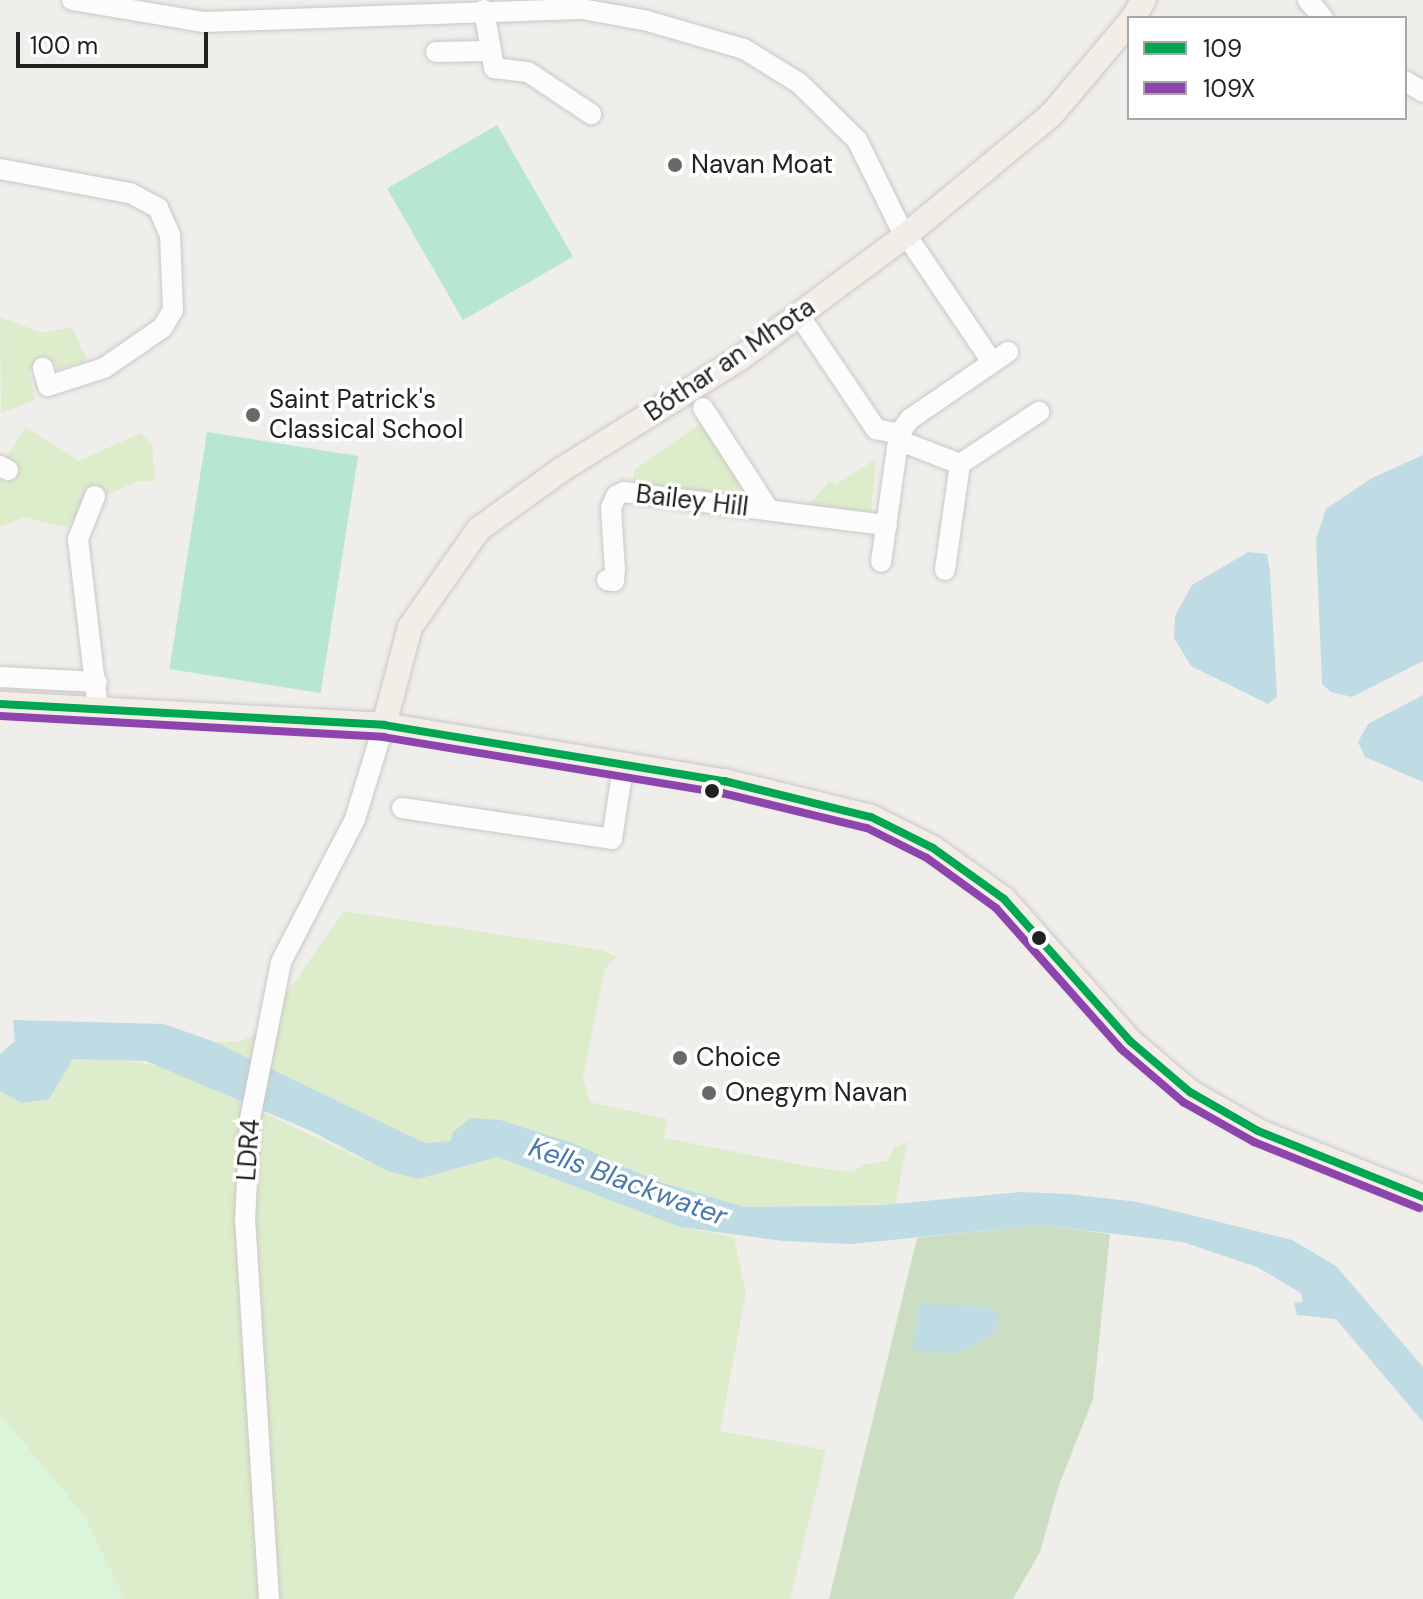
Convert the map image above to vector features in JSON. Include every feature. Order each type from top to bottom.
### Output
[{"type":"main road","name":"Bóthar an Mhota","points":[[384,725],[410,627],[479,529],[549,477],[799,315],[906,235],[1051,115],[1127,25]]},
{"type":"main road","points":[[0,704],[384,725],[800,796],[906,833],[1004,899],[1130,1041],[1190,1092],[1258,1131],[1423,1197]]},
{"type":"street","points":[[72,0],[204,22],[484,10],[613,13],[707,35],[755,55],[799,83],[841,121],[868,157],[906,235],[1000,357],[910,419],[898,437],[881,562]]},
{"type":"street","points":[[1308,0],[1321,16]]},
{"type":"street","points":[[484,10],[494,68],[528,72],[591,114]]},
{"type":"street","points":[[436,52],[489,51]]},
{"type":"street","points":[[0,169],[130,193],[158,208],[170,235],[173,310],[162,328],[104,368],[48,386],[43,368]]},
{"type":"street","points":[[799,315],[876,429],[960,464]]},
{"type":"street","name":"Bailey Hill","points":[[703,408],[769,510]]},
{"type":"street","points":[[945,570],[960,464],[1039,412]]},
{"type":"street","name":"Bailey Hill","points":[[607,580],[614,581],[615,570],[611,488],[887,525]]},
{"type":"street","points":[[95,496],[78,539],[98,710]]},
{"type":"street","points":[[0,677],[97,682]]},
{"type":"street","name":"LDR4","points":[[269,1599],[245,1222],[250,1119],[281,962],[355,819],[384,725]]},
{"type":"street","points":[[402,808],[612,839],[623,767]]},
{"type":"green space","points":[[497,125],[573,257],[463,320],[387,189]]},
{"type":"green space","points":[[0,317],[42,333],[72,327],[87,360],[57,370],[54,362],[29,370],[35,400],[1,413]]},
{"type":"green space","points":[[703,422],[753,499],[632,484],[635,469]]},
{"type":"green space","points":[[26,427],[79,461],[141,433],[152,443],[155,481],[138,481],[107,495],[85,487],[89,499],[84,513],[65,527],[24,517],[0,527],[0,479],[8,483],[17,467],[6,459]]},
{"type":"green space","points":[[207,432],[358,456],[321,693],[169,669]]},
{"type":"green space","points":[[876,459],[871,513],[809,505],[830,480],[835,485]]},
{"type":"green space","points":[[344,911],[603,950],[616,957],[605,969],[583,1078],[590,1102],[667,1119],[664,1138],[818,1168],[853,1172],[863,1165],[888,1161],[894,1147],[908,1142],[895,1204],[743,1207],[654,1180],[607,1157],[454,1131],[452,1140],[442,1145],[425,1143],[215,1042],[239,1042],[259,1033]]},
{"type":"green space","points":[[105,1057],[168,1068],[387,1171],[418,1179],[498,1157],[680,1227],[734,1237],[746,1293],[720,1431],[826,1450],[790,1599],[0,1599],[0,1091],[22,1103],[49,1099],[73,1059]]},
{"type":"green space","points":[[1040,1225],[1110,1234],[1093,1399],[1059,1485],[1040,1552],[1013,1599],[829,1599],[917,1238]]},
{"type":"green space","points":[[0,1414],[84,1515],[125,1599],[0,1599]]},
{"type":"water","points":[[1423,455],[1423,661],[1352,697],[1331,692],[1322,684],[1316,539],[1326,509],[1372,478]]},
{"type":"water","points":[[1248,552],[1267,554],[1270,572],[1277,697],[1268,704],[1191,666],[1174,638],[1175,616],[1192,585]]},
{"type":"water","points":[[1423,695],[1423,782],[1365,757],[1358,742],[1368,724]]},
{"type":"water","name":"Kells Blackwater","points":[[13,1020],[164,1024],[215,1042],[425,1143],[451,1141],[453,1132],[471,1118],[500,1120],[575,1144],[654,1180],[744,1207],[882,1205],[1021,1192],[1068,1194],[1138,1202],[1292,1240],[1336,1266],[1423,1367],[1423,1422],[1336,1319],[1297,1315],[1294,1303],[1303,1302],[1301,1293],[1257,1267],[1183,1242],[1040,1225],[852,1244],[783,1241],[680,1227],[498,1157],[418,1179],[387,1171],[311,1131],[146,1061],[73,1059],[49,1099],[22,1103],[0,1091],[0,1054],[15,1041]]},
{"type":"water","points":[[918,1303],[987,1307],[999,1315],[998,1330],[969,1349],[949,1354],[912,1350]]},
{"type":"transit line","name":"109","points":[[0,704],[384,725],[724,781],[871,817],[933,848],[1004,899],[1130,1041],[1190,1092],[1258,1131],[1423,1197]]},
{"type":"transit line","name":"109X","points":[[0,716],[383,737],[722,793],[867,828],[927,858],[996,908],[1121,1049],[1183,1102],[1254,1142],[1419,1208]]},
{"type":"place","name":"Navan Moat","points":[[675,165]]},
{"type":"place","name":"Saint Patrick's Classical School","points":[[253,415]]},
{"type":"place","name":"Choice","points":[[680,1058]]},
{"type":"place","name":"Onegym Navan","points":[[709,1093]]}]
